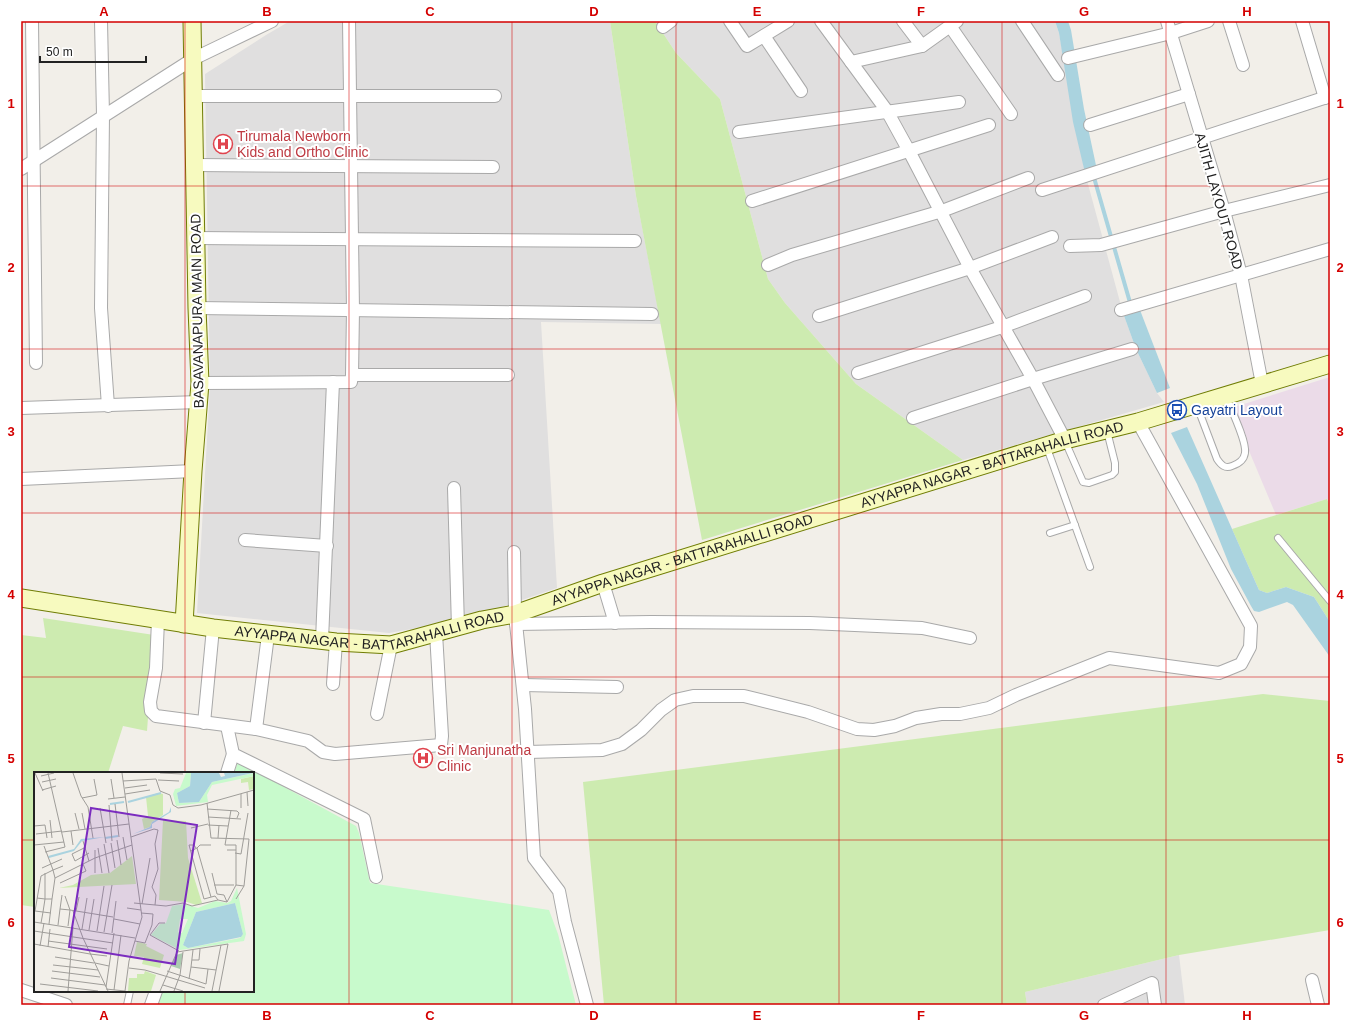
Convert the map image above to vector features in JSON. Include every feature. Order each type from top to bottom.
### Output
[{"type":"main road","name":"BASAVANAPURA MAIN ROAD","points":[[184,624],[192,471],[200,383],[192,21]]},
{"type":"main road","name":"AYYAPPA NAGAR - BATTARAHALLI ROAD","points":[[21,598],[184,624],[268,635],[391,645],[482,620],[515,619],[603,583],[1065,440],[1138,422],[1330,364]]},
{"type":"street","points":[[32,21],[36,363]]},
{"type":"street","points":[[101,21],[103,115],[101,308],[108,406]]},
{"type":"street","points":[[21,169],[103,115],[193,59],[272,21]]},
{"type":"street","points":[[200,383],[351,382],[353,310],[349,21]]},
{"type":"street","points":[[730,21],[748,46],[788,21]]},
{"type":"street","points":[[822,21],[887,112],[942,211],[970,268],[1002,327],[1033,379],[1065,440]]},
{"type":"street","points":[[903,21],[922,46]]},
{"type":"street","points":[[1022,21],[1058,75]]},
{"type":"street","points":[[1068,58],[1169,27],[1208,21]]},
{"type":"street","points":[[1229,21],[1243,65]]},
{"type":"street","points":[[1042,190],[1328,97],[1302,21]]},
{"type":"street","points":[[851,62],[922,46],[954,24],[1011,114]]},
{"type":"street","name":"AJITH LAYOUT ROAD","points":[[1169,27],[1224,211],[1241,275],[1262,384]]},
{"type":"street","points":[[764,36],[801,91]]},
{"type":"street","points":[[1090,125],[1189,94]]},
{"type":"street","points":[[194,96],[495,96]]},
{"type":"street","points":[[739,132],[959,102]]},
{"type":"street","points":[[752,201],[989,125]]},
{"type":"street","points":[[195,165],[493,167]]},
{"type":"street","points":[[768,264],[792,254],[942,211],[1028,178]]},
{"type":"street","points":[[1070,246],[1101,245],[1330,184]]},
{"type":"street","points":[[819,316],[970,268],[1052,237]]},
{"type":"street","points":[[196,238],[635,242]]},
{"type":"street","points":[[1121,310],[1330,249]]},
{"type":"street","points":[[858,374],[1002,327],[1085,296]]},
{"type":"street","points":[[198,308],[652,314]]},
{"type":"street","points":[[913,418],[1132,349]]},
{"type":"street","points":[[352,375],[508,375]]},
{"type":"street","points":[[333,382],[327,546],[329,641],[333,684]]},
{"type":"street","points":[[21,408],[199,402]]},
{"type":"street","points":[[528,752],[602,750],[622,744],[640,730],[661,710],[675,700],[693,696],[744,696],[808,712],[857,729],[874,730],[895,726],[916,718],[941,714],[960,714],[989,708],[1016,695],[1109,658],[1219,672],[1241,664],[1250,647],[1251,626],[1138,422]]},
{"type":"street","points":[[21,478],[192,471]]},
{"type":"street","points":[[454,488],[458,627]]},
{"type":"street","points":[[245,540],[327,546]]},
{"type":"street","points":[[514,552],[515,619],[523,685],[534,858],[559,891],[564,922],[587,1005]]},
{"type":"street","points":[[603,583],[615,623]]},
{"type":"street","points":[[515,619],[615,623],[810,623],[922,628],[970,638]]},
{"type":"street","points":[[158,620],[156,668],[150,702],[151,711],[156,716],[256,729],[308,741],[323,752],[335,754],[441,745],[442,736],[436,633]]},
{"type":"street","points":[[204,723],[213,628]]},
{"type":"street","points":[[256,729],[268,635]]},
{"type":"street","points":[[377,714],[391,645]]},
{"type":"street","points":[[523,685],[617,687]]},
{"type":"street","points":[[227,726],[233,754],[227,772]]},
{"type":"street","points":[[233,754],[364,819],[376,877]]},
{"type":"street","points":[[1312,980],[1318,1005]]},
{"type":"street","points":[[1104,1005],[1152,983],[1155,1005]]},
{"type":"street","points":[[21,990],[66,1005]]},
{"type":"street","points":[[151,1005],[156,992]]},
{"type":"lane","points":[[1196,404],[1217,459],[1223,466],[1230,467],[1240,462],[1244,458],[1245,447],[1226,395]]},
{"type":"lane","points":[[1065,440],[1084,482],[1086,483],[1112,475],[1116,470],[1107,430]]},
{"type":"lane","points":[[1046,446],[1090,567]]},
{"type":"lane","points":[[1050,533],[1075,525]]},
{"type":"lane","points":[[1278,538],[1330,601]]},
{"type":"lane","points":[[127,1005],[130,992]]},
{"type":"shaded area","points":[[290,21],[610,21],[636,196],[661,324],[541,322],[557,588],[464,620],[389,633],[197,613],[210,387],[205,74]]},
{"type":"shaded area","points":[[655,21],[1055,21],[1059,33],[1085,173],[1123,313],[1136,349],[1157,393],[1164,402],[963,460],[856,384],[785,303],[768,279],[720,99],[676,53]]},
{"type":"shaded area","points":[[1330,377],[1330,506],[1327,499],[1276,515],[1231,408]]},
{"type":"shaded area","points":[[1179,955],[1185,1005],[1027,1005],[1025,992]]},
{"type":"green space","points":[[610,21],[655,21],[676,53],[720,99],[768,279],[785,303],[856,384],[963,460],[702,540],[636,196]]},
{"type":"green space","points":[[1327,499],[1330,506],[1330,622],[1314,597],[1286,587],[1267,593],[1259,590],[1232,529]]},
{"type":"green space","points":[[43,618],[154,635],[147,731],[123,726],[108,772],[34,772],[34,907],[21,905],[21,635],[46,638]]},
{"type":"green space","points":[[1263,694],[1330,701],[1330,930],[1179,955],[1025,992],[1027,1005],[604,1005],[583,782]]},
{"type":"green space","points":[[238,762],[356,826],[359,833],[370,883],[549,910],[558,934],[576,1005],[158,1005],[161,995],[154,992],[254,992],[254,772],[234,772]]},
{"type":"water","points":[[1055,21],[1068,21],[1071,30],[1084,109],[1097,170],[1085,173],[1073,122],[1059,33]]},
{"type":"water","points":[[1140,310],[1170,388],[1157,393],[1136,349],[1123,313]]},
{"type":"water","points":[[1187,427],[1259,590],[1267,593],[1286,587],[1314,597],[1330,622],[1330,657],[1293,605],[1287,602],[1259,612],[1254,611],[1231,569],[1197,484],[1171,433]]},
{"type":"waterway","points":[[1093,174],[1131,306]]},
{"type":"place","name":"Tirumala Newborn Kids and Ortho Clinic","points":[[223,144]]},
{"type":"place","name":"Gayatri Layout","points":[[1177,410]]},
{"type":"place","name":"Sri Manjunatha Clinic","points":[[423,758]]}]
